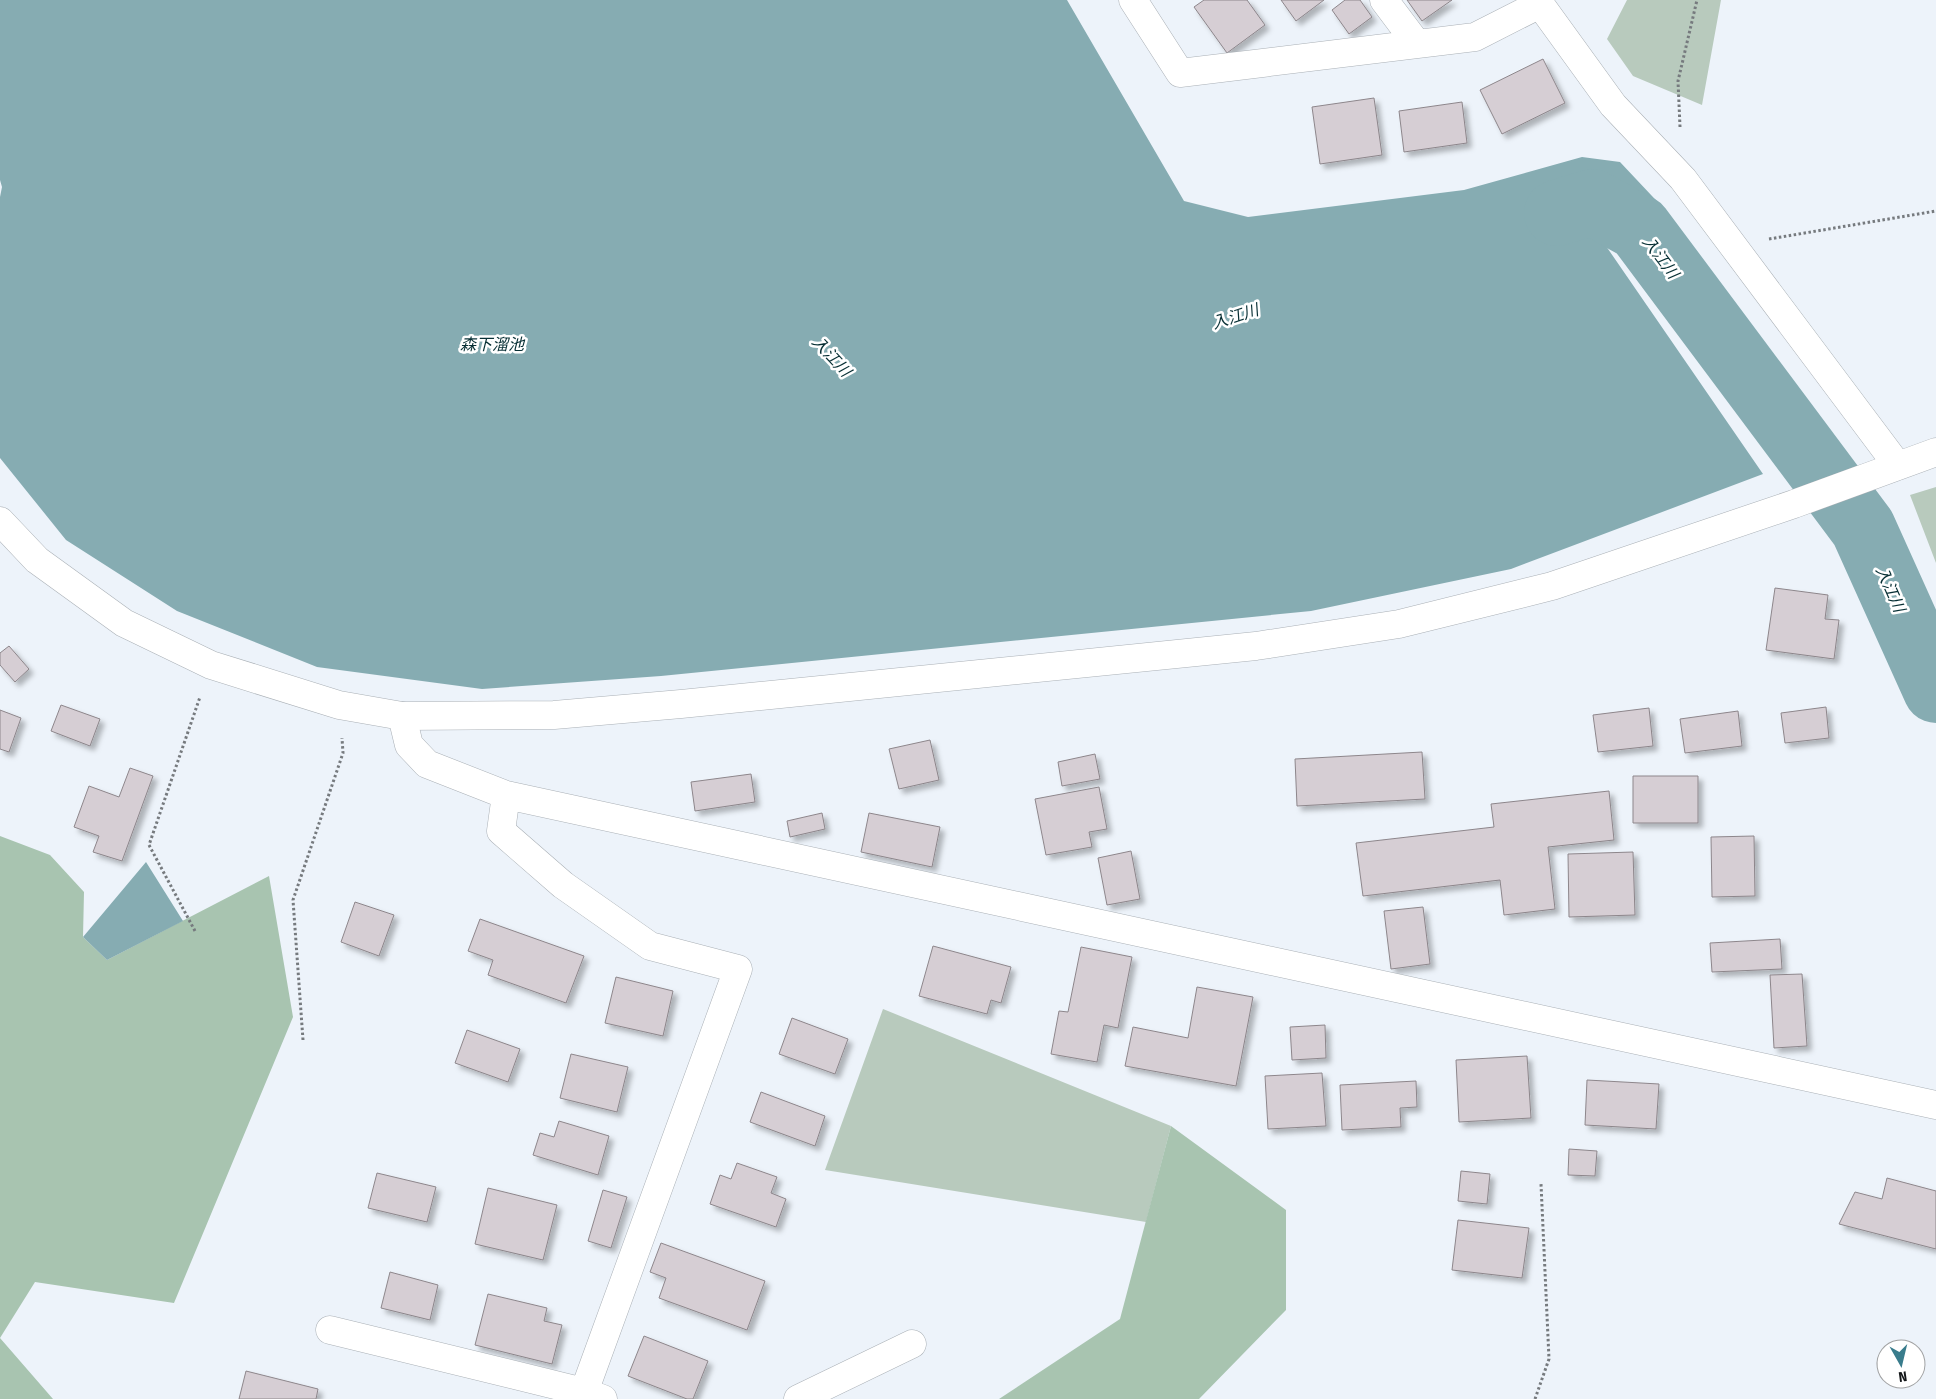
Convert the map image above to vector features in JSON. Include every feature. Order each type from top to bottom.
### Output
[{"type":"street","points":[[1133,0],[1180,73],[1475,37],[1538,2],[1613,105],[1682,179],[1732,246],[1886,470]]},
{"type":"street","points":[[1384,0],[1417,44]]},
{"type":"street","points":[[0,521],[37,560],[124,623],[211,665],[339,705],[402,716],[564,714],[1256,646],[1399,624],[1552,586],[1794,504],[1936,452]]},
{"type":"street","points":[[402,716],[408,745],[427,764],[506,795],[1936,1105]]},
{"type":"street","points":[[330,1330],[593,1395],[738,969],[650,946],[563,885],[501,831],[506,795]]},
{"type":"street","points":[[798,1399],[912,1344]]},
{"type":"path","points":[[1682,179],[1678,82],[1698,0]]},
{"type":"path","points":[[1732,246],[1936,211]]},
{"type":"path","points":[[195,931],[149,845],[211,665]]},
{"type":"path","points":[[302,1040],[293,900],[343,752],[339,705]]},
{"type":"path","points":[[1535,1399],[1549,1359],[1541,1184]]},
{"type":"green space","points":[[1627,0],[1721,0],[1702,105],[1633,76],[1607,39]]},
{"type":"green space","points":[[1936,487],[1936,563],[1910,495]]},
{"type":"green space","points":[[0,836],[50,855],[84,892],[83,937],[107,960],[269,876],[293,1017],[174,1303],[35,1282],[0,1338]]},
{"type":"green space","points":[[883,1009],[1171,1126],[1146,1222],[825,1170]]},
{"type":"green space","points":[[1171,1126],[1286,1210],[1286,1310],[1199,1399],[999,1399],[1120,1319]]},
{"type":"green space","points":[[0,1338],[53,1399],[0,1399]]},
{"type":"water","name":"森下溜池","points":[[0,0],[1067,0],[1184,201],[1248,217],[1464,190],[1582,157],[1620,162],[1668,213],[1606,246],[1763,474],[1511,569],[1311,611],[661,676],[482,689],[317,667],[177,611],[66,540],[0,458],[0,197],[2,187],[0,180]]},
{"type":"water","points":[[146,862],[183,921],[107,960],[83,937]]},
{"type":"building","points":[[1204,0],[1247,0],[1265,25],[1227,53],[1194,7]]},
{"type":"building","points":[[1281,0],[1324,0],[1296,21]]},
{"type":"building","points":[[1345,0],[1360,0],[1372,17],[1349,34],[1332,10]]},
{"type":"building","points":[[1407,0],[1452,0],[1422,21]]},
{"type":"building","points":[[1543,59],[1565,103],[1502,134],[1480,90]]},
{"type":"building","points":[[1374,98],[1382,155],[1320,164],[1312,107]]},
{"type":"building","points":[[1462,102],[1467,143],[1404,152],[1399,111]]},
{"type":"building","points":[[1775,588],[1828,595],[1825,619],[1839,620],[1834,659],[1766,650]]},
{"type":"building","points":[[9,646],[29,669],[15,682],[0,665],[0,653]]},
{"type":"building","points":[[61,705],[100,719],[90,746],[51,731]]},
{"type":"building","points":[[1826,707],[1829,738],[1785,743],[1781,713]]},
{"type":"building","points":[[1649,708],[1653,746],[1598,752],[1593,715]]},
{"type":"building","points":[[0,710],[21,718],[9,752],[0,749]]},
{"type":"building","points":[[1738,711],[1742,746],[1685,753],[1680,719]]},
{"type":"building","points":[[930,740],[939,780],[899,789],[889,749]]},
{"type":"building","points":[[1422,752],[1425,799],[1297,806],[1295,759]]},
{"type":"building","points":[[1095,754],[1100,779],[1062,786],[1058,762]]},
{"type":"building","points":[[130,768],[153,776],[122,861],[93,852],[99,836],[74,827],[89,786],[119,797]]},
{"type":"building","points":[[751,774],[755,802],[695,811],[691,782]]},
{"type":"building","points":[[1633,776],[1698,776],[1698,823],[1633,823]]},
{"type":"building","points":[[1099,787],[1107,829],[1089,832],[1092,847],[1046,855],[1035,799]]},
{"type":"building","points":[[1609,791],[1614,840],[1548,847],[1555,909],[1504,915],[1500,880],[1363,896],[1356,843],[1494,827],[1491,804]]},
{"type":"building","points":[[822,813],[825,829],[790,837],[787,821]]},
{"type":"building","points":[[869,813],[940,827],[932,867],[861,852]]},
{"type":"building","points":[[1754,836],[1755,896],[1712,897],[1711,837]]},
{"type":"building","points":[[1131,851],[1140,899],[1107,905],[1098,858]]},
{"type":"building","points":[[1633,852],[1635,915],[1569,917],[1568,854]]},
{"type":"building","points":[[355,902],[394,915],[379,956],[341,942]]},
{"type":"building","points":[[1423,907],[1430,964],[1391,969],[1384,911]]},
{"type":"building","points":[[480,919],[584,956],[566,1003],[488,975],[493,960],[468,951]]},
{"type":"building","points":[[1780,939],[1782,969],[1712,972],[1710,943]]},
{"type":"building","points":[[933,946],[1011,967],[1001,1003],[991,1000],[987,1014],[919,996]]},
{"type":"building","points":[[1081,947],[1132,957],[1118,1028],[1104,1025],[1097,1062],[1051,1054],[1059,1011],[1068,1012]]},
{"type":"building","points":[[1802,974],[1807,1046],[1774,1048],[1770,975]]},
{"type":"building","points":[[616,977],[673,991],[663,1036],[605,1023]]},
{"type":"building","points":[[1197,987],[1253,997],[1236,1086],[1125,1066],[1133,1027],[1188,1038]]},
{"type":"building","points":[[792,1018],[848,1039],[835,1074],[779,1054]]},
{"type":"building","points":[[1325,1025],[1326,1058],[1292,1060],[1290,1027]]},
{"type":"building","points":[[467,1030],[520,1049],[508,1082],[455,1063]]},
{"type":"building","points":[[571,1054],[628,1067],[617,1112],[560,1098]]},
{"type":"building","points":[[1527,1056],[1531,1118],[1459,1122],[1456,1060]]},
{"type":"building","points":[[1322,1073],[1326,1126],[1268,1129],[1265,1076]]},
{"type":"building","points":[[1587,1080],[1659,1084],[1656,1129],[1585,1125]]},
{"type":"building","points":[[1416,1081],[1417,1107],[1400,1108],[1401,1127],[1342,1130],[1340,1085]]},
{"type":"building","points":[[761,1092],[825,1116],[815,1146],[750,1122]]},
{"type":"building","points":[[559,1121],[609,1136],[598,1175],[533,1155],[540,1133],[554,1137]]},
{"type":"building","points":[[1569,1149],[1597,1151],[1595,1176],[1568,1175]]},
{"type":"building","points":[[737,1163],[777,1177],[771,1193],[786,1199],[776,1227],[710,1204],[720,1175],[731,1179]]},
{"type":"building","points":[[1461,1171],[1490,1174],[1487,1204],[1458,1201]]},
{"type":"building","points":[[377,1173],[436,1187],[427,1222],[368,1208]]},
{"type":"building","points":[[1887,1178],[1936,1191],[1936,1249],[1839,1224],[1855,1192],[1882,1199]]},
{"type":"building","points":[[488,1188],[557,1205],[543,1260],[475,1244]]},
{"type":"building","points":[[603,1190],[627,1197],[611,1248],[588,1241]]},
{"type":"building","points":[[1458,1220],[1529,1228],[1522,1278],[1452,1270]]},
{"type":"building","points":[[661,1243],[765,1281],[747,1330],[659,1298],[666,1278],[650,1272]]},
{"type":"building","points":[[390,1272],[438,1285],[430,1320],[381,1308]]},
{"type":"building","points":[[488,1294],[547,1308],[544,1321],[562,1325],[552,1364],[475,1345]]},
{"type":"building","points":[[644,1336],[708,1361],[693,1399],[687,1399],[628,1376]]},
{"type":"building","points":[[246,1371],[318,1389],[316,1399],[239,1399]]},
{"type":"waterway","name":"入江川","points":[[1557,213],[1592,202],[1639,228],[1863,528],[1936,690]]}]
